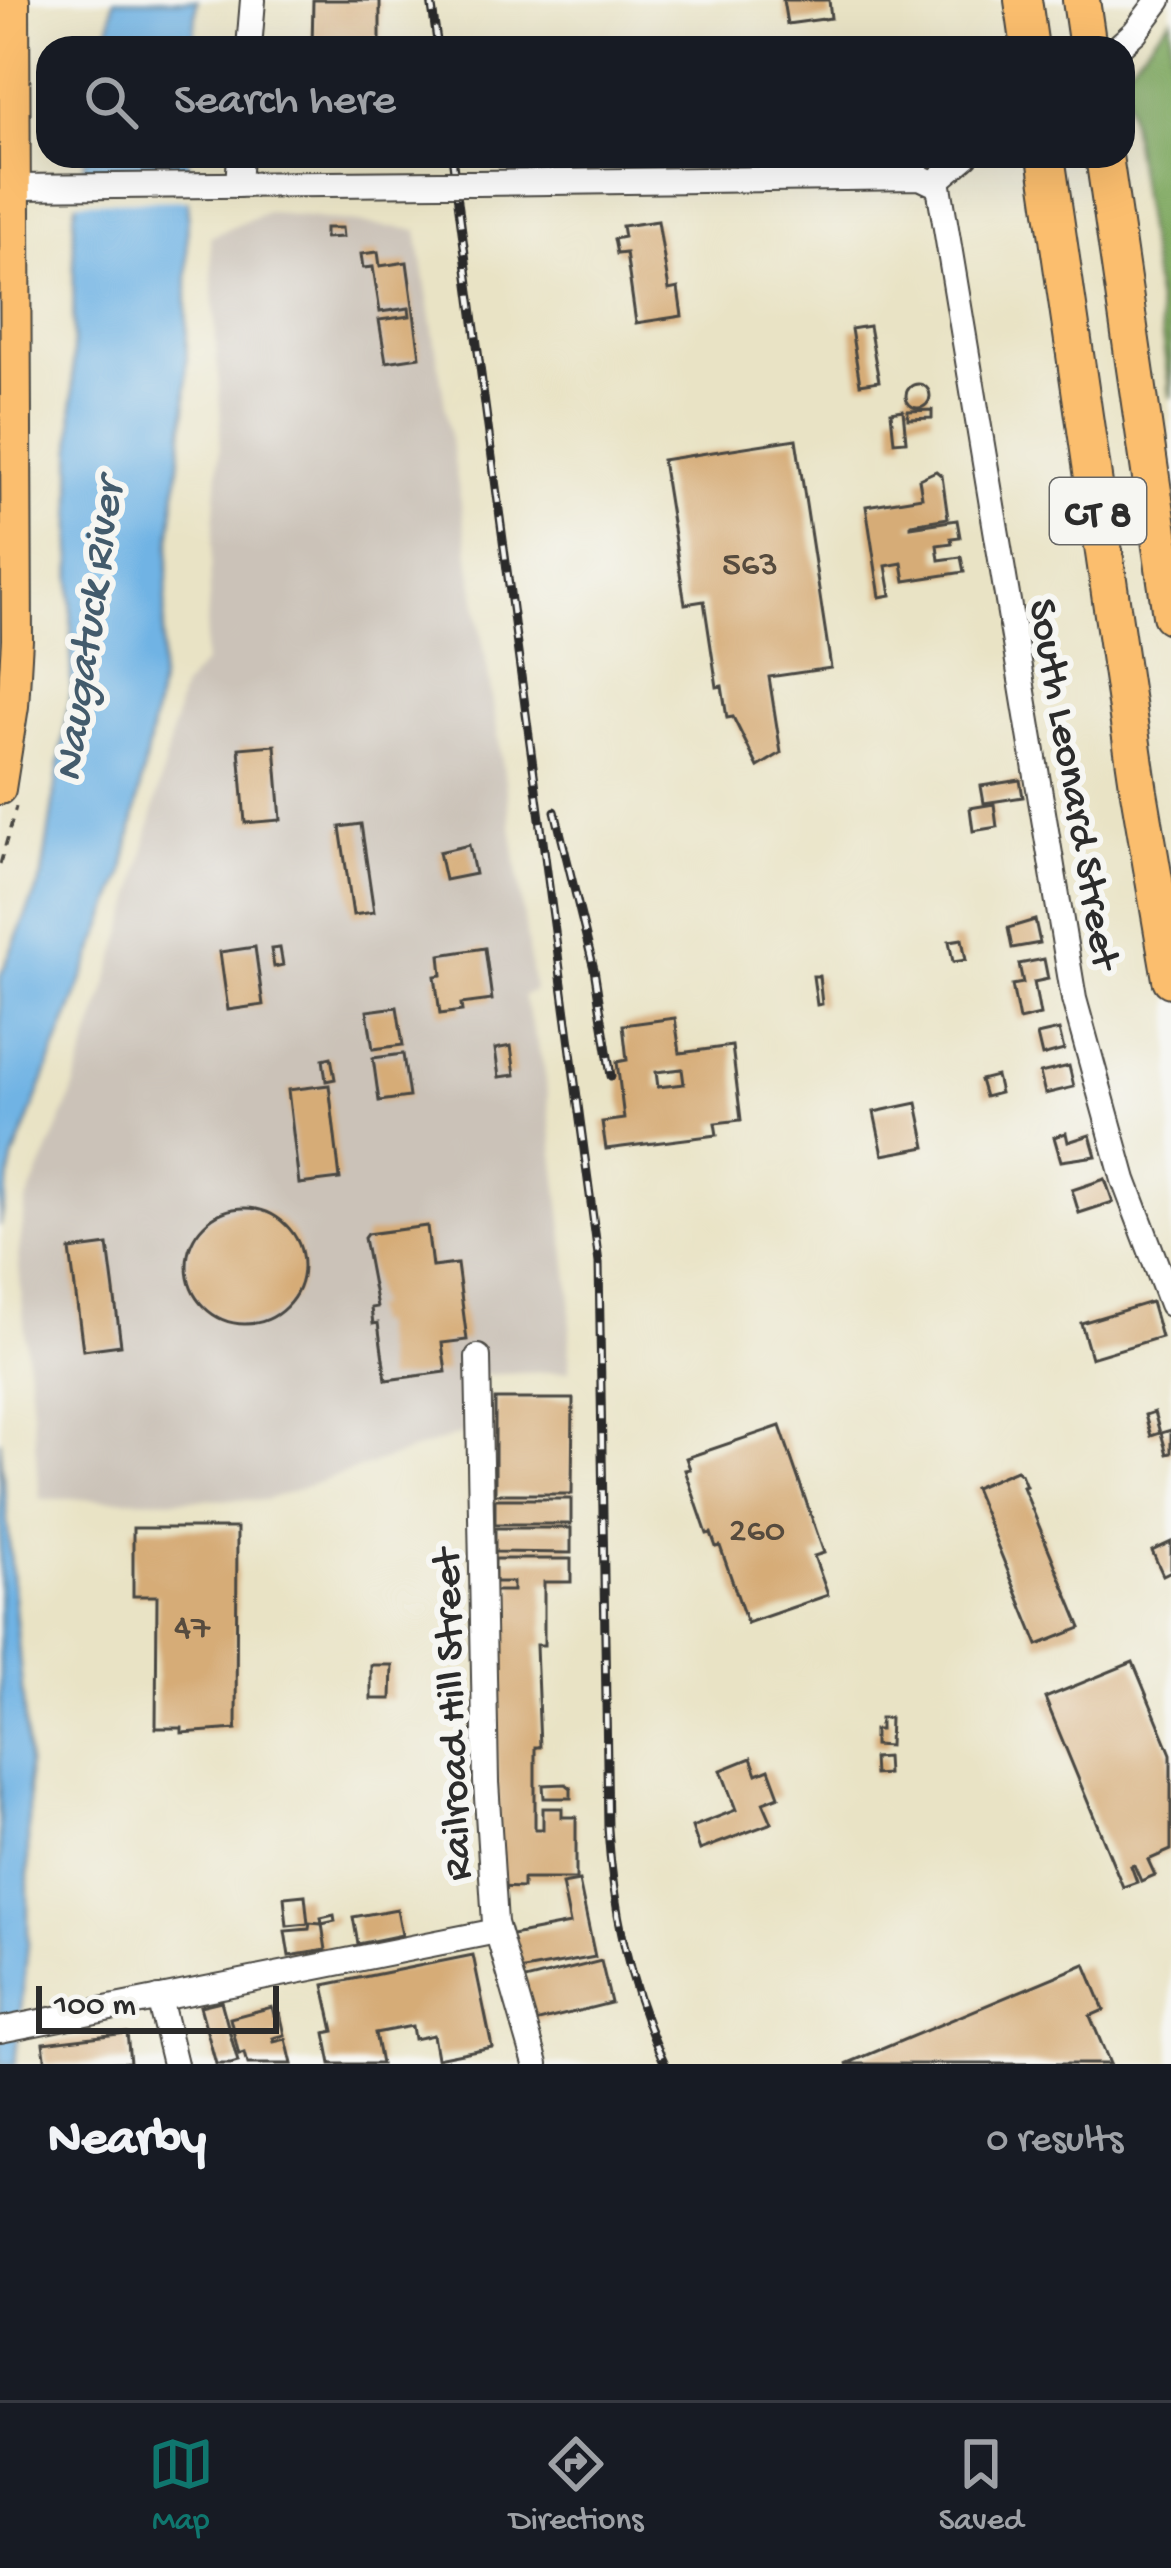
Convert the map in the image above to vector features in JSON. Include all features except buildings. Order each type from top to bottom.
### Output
[{"type":"highway","points":[[1081,3],[1086,36]]},
{"type":"highway","name":"CT 8","points":[[1047,168],[1171,979]]},
{"type":"highway","name":"CT 8","points":[[1106,168],[1171,615]]},
{"type":"main road","points":[[0,789],[14,706],[17,640],[14,0]]},
{"type":"street","points":[[250,36],[253,0]]},
{"type":"street","points":[[1130,36],[1159,0]]},
{"type":"street","points":[[238,184],[239,168]]},
{"type":"street","points":[[13,187],[832,177],[920,177],[935,182],[952,168]]},
{"type":"street","name":"South Leonard Street","points":[[935,182],[944,201],[1074,999],[1118,1159],[1171,1304]]},
{"type":"street","name":"Railroad Hill Street","points":[[478,1357],[486,1782],[497,1931],[536,2064]]},
{"type":"street","points":[[0,2030],[497,1931]]},
{"type":"street","points":[[159,1998],[176,2064]]},
{"type":"shaded area","points":[[267,212],[417,230],[534,991],[523,996],[544,1067],[571,1297],[569,1371],[461,1376],[465,1433],[266,1500],[40,1499],[18,1257],[26,1203],[70,1100],[130,912],[182,688],[204,663],[221,427],[210,237]]},
{"type":"green space","points":[[1171,18],[1171,398],[1135,154],[1135,58]]},
{"type":"water","points":[[114,0],[197,0],[194,36],[108,36]]},
{"type":"water","name":"Naugatuck River","points":[[84,168],[188,168],[186,407],[159,690],[123,875],[13,1160],[0,1226],[0,977],[42,877],[71,687],[74,215]]},
{"type":"water","points":[[0,1439],[28,1757],[28,1944],[15,2064],[0,2064]]},
{"type":"pier","points":[[194,170],[194,200],[71,202],[77,171]]},
{"type":"railway","points":[[431,0],[436,36]]},
{"type":"railway","points":[[454,168],[599,1263],[610,1859],[633,1978],[665,2064]]},
{"type":"railway","points":[[555,811],[594,969],[611,1076]]}]
